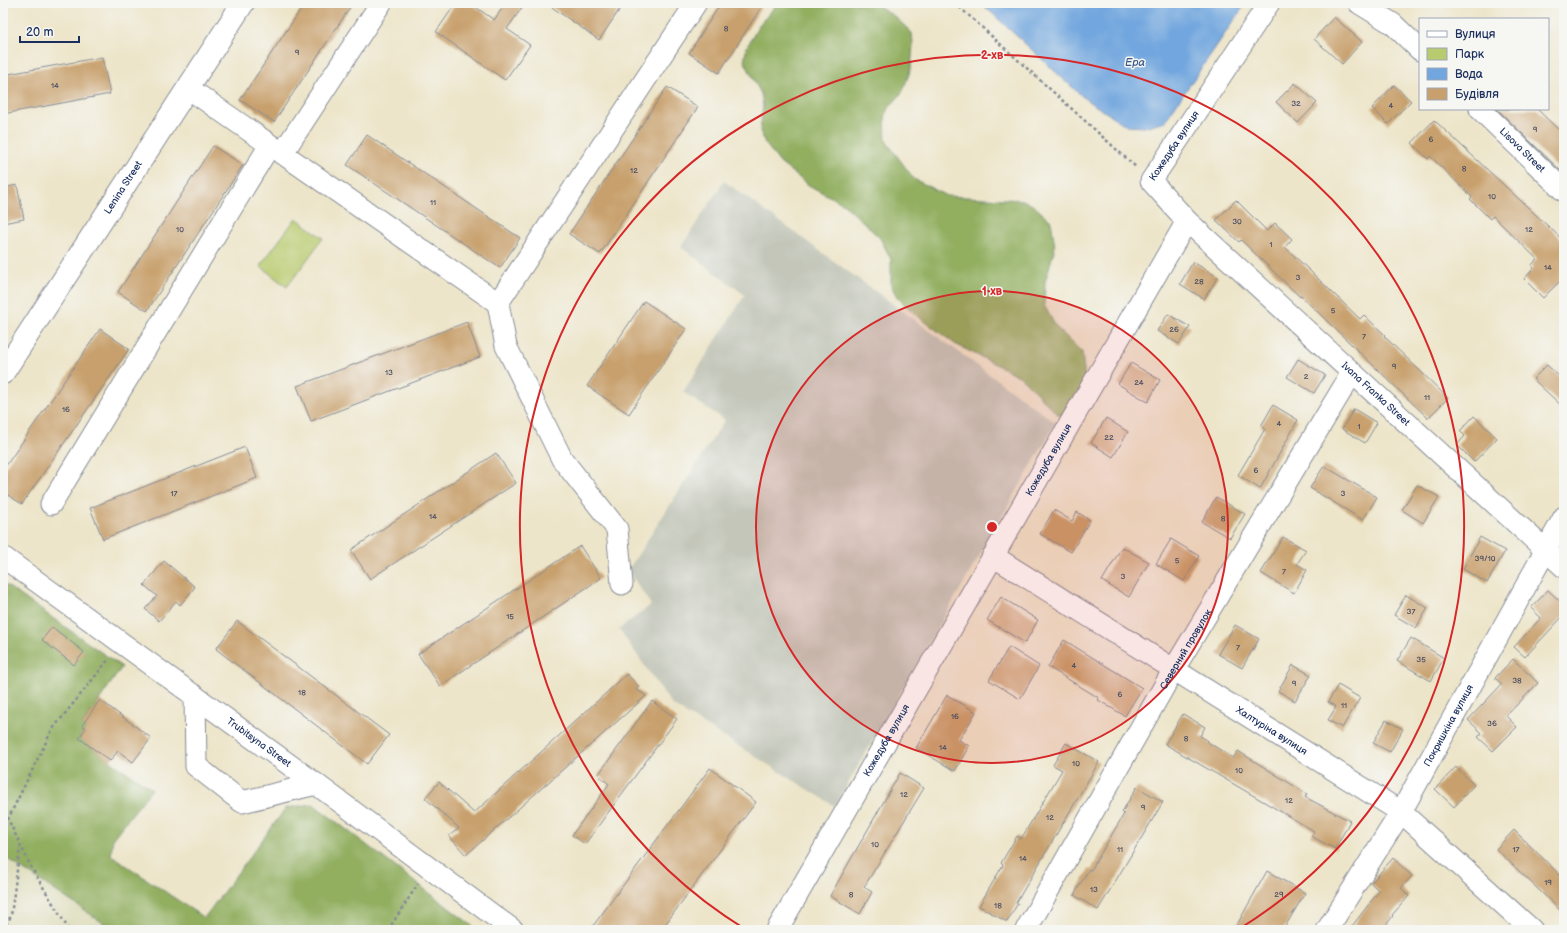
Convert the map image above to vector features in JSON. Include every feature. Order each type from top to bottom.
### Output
[{"type":"main road","name":"Lenina Street","points":[[3,373],[243,3]]},
{"type":"street","points":[[51,504],[276,150],[381,3]]},
{"type":"street","points":[[622,584],[617,529],[562,459],[506,346],[498,303],[696,3]]},
{"type":"street","name":"Кожедуба вулиця","points":[[777,930],[1187,221],[1151,181],[1269,3]]},
{"type":"street","points":[[1359,3],[1393,24],[1419,49]]},
{"type":"street","points":[[188,88],[498,303]]},
{"type":"street","name":"Lisova Street","points":[[1481,110],[1564,191]]},
{"type":"street","name":"Ivana Franka Street","points":[[1187,221],[1564,567]]},
{"type":"street","name":"Северний провулок","points":[[1026,930],[1174,669],[1352,373]]},
{"type":"street","name":"Покришкіна вулиця","points":[[1327,930],[1401,812],[1564,517]]},
{"type":"street","name":"Халтуріна вулиця","points":[[993,556],[1401,812],[1532,930]]},
{"type":"street","name":"Trubitsyna Street","points":[[3,557],[316,784],[513,930]]},
{"type":"street","points":[[195,696],[196,766],[242,802],[316,784]]},
{"type":"path","points":[[955,3],[1151,181]]},
{"type":"path","points":[[69,930],[31,867],[8,819],[52,730],[122,643]]},
{"type":"path","points":[[3,930],[11,916],[20,846]]},
{"type":"path","points":[[388,930],[429,868]]},
{"type":"shaded area","points":[[724,181],[1056,423],[835,806],[672,705],[619,629],[651,605],[628,570],[725,420],[683,392],[745,295],[681,247]]},
{"type":"shaded area","points":[[3,856],[114,930],[3,930]]},
{"type":"green space","points":[[778,3],[874,3],[894,16],[912,33],[913,45],[911,68],[903,91],[890,106],[885,117],[886,141],[914,179],[947,196],[1023,200],[1034,206],[1051,221],[1055,247],[1045,282],[1044,305],[1056,327],[1082,352],[1086,388],[1067,417],[1056,413],[1021,377],[955,344],[915,314],[897,297],[891,285],[891,259],[880,238],[844,204],[810,186],[780,163],[765,143],[760,131],[763,106],[761,94],[744,60],[747,47],[759,25]]},
{"type":"green space","points":[[296,218],[323,238],[287,287],[260,266]]},
{"type":"green space","points":[[3,583],[122,667],[82,725],[86,728],[79,738],[152,789],[113,838],[111,855],[204,918],[286,808],[313,804],[478,930],[114,930],[3,856]]},
{"type":"water","name":"Ера","points":[[981,3],[1246,3],[1165,121],[1145,127],[1127,126],[1085,99]]},
{"type":"building","points":[[305,3],[353,3],[274,122],[240,100]]},
{"type":"building","points":[[456,3],[470,3],[494,20],[506,3],[525,3],[507,29],[530,45],[505,80],[436,32]]},
{"type":"building","points":[[546,3],[624,3],[599,40]]},
{"type":"building","points":[[721,3],[764,3],[719,73],[689,53]]},
{"type":"building","points":[[1334,17],[1362,42],[1342,64],[1314,39]]},
{"type":"building","points":[[102,57],[110,94],[3,114],[3,75]]},
{"type":"building","points":[[1295,83],[1317,103],[1298,123],[1276,102]]},
{"type":"building","points":[[1394,85],[1411,101],[1388,124],[1372,108]]},
{"type":"building","points":[[667,87],[698,107],[600,254],[569,234]]},
{"type":"building","points":[[1498,110],[1538,110],[1564,135],[1564,174]]},
{"type":"building","points":[[1434,120],[1564,241],[1564,277],[1543,298],[1524,279],[1534,268],[1531,266],[1537,259],[1493,216],[1490,219],[1470,199],[1472,197],[1430,156],[1428,159],[1412,143]]},
{"type":"building","points":[[367,135],[520,238],[500,268],[347,165]]},
{"type":"building","points":[[213,146],[243,165],[147,311],[118,292]]},
{"type":"building","points":[[17,185],[24,219],[3,223],[3,188]]},
{"type":"building","points":[[1236,200],[1267,231],[1275,223],[1292,239],[1285,247],[1360,319],[1364,315],[1448,398],[1428,418],[1301,296],[1300,297],[1241,240],[1239,242],[1216,220]]},
{"type":"building","points":[[1193,262],[1218,277],[1204,299],[1180,284]]},
{"type":"building","points":[[644,301],[686,329],[629,414],[587,386]]},
{"type":"building","points":[[1168,314],[1190,327],[1179,344],[1157,331]]},
{"type":"building","points":[[467,322],[480,357],[311,421],[297,386]]},
{"type":"building","points":[[100,329],[129,349],[22,504],[3,492],[3,470]]},
{"type":"building","points":[[1298,359],[1325,375],[1314,393],[1287,377]]},
{"type":"building","points":[[1131,363],[1160,380],[1148,402],[1118,384]]},
{"type":"building","points":[[1547,365],[1564,381],[1564,408],[1533,379]]},
{"type":"building","points":[[1273,405],[1298,420],[1260,489],[1238,475],[1265,429],[1261,426]]},
{"type":"building","points":[[1354,409],[1377,423],[1365,443],[1342,429]]},
{"type":"building","points":[[1474,416],[1497,438],[1474,462],[1457,445],[1465,436],[1460,431]]},
{"type":"building","points":[[1106,418],[1128,432],[1113,457],[1091,443]]},
{"type":"building","points":[[245,447],[257,478],[103,539],[90,508]]},
{"type":"building","points":[[496,453],[516,483],[370,579],[351,550]]},
{"type":"building","points":[[1324,466],[1377,497],[1363,520],[1310,488]]},
{"type":"building","points":[[1417,485],[1439,497],[1423,523],[1402,510]]},
{"type":"building","points":[[1216,497],[1245,514],[1230,538],[1202,522]]},
{"type":"building","points":[[1054,510],[1072,521],[1077,512],[1090,520],[1071,552],[1040,534]]},
{"type":"building","points":[[1283,537],[1306,550],[1297,564],[1307,570],[1294,593],[1261,573]]},
{"type":"building","points":[[1480,537],[1505,551],[1487,583],[1463,569]]},
{"type":"building","points":[[1171,539],[1199,556],[1184,581],[1156,564]]},
{"type":"building","points":[[580,546],[601,578],[440,686],[418,654]]},
{"type":"building","points":[[1122,547],[1149,562],[1129,597],[1102,581]]},
{"type":"building","points":[[164,561],[195,587],[180,605],[176,601],[159,621],[145,609],[157,596],[144,585]]},
{"type":"building","points":[[1548,590],[1564,605],[1564,615],[1525,657],[1514,647],[1541,618],[1531,608]]},
{"type":"building","points":[[1406,595],[1428,608],[1416,628],[1394,615]]},
{"type":"building","points":[[1001,597],[1038,620],[1025,643],[987,620]]},
{"type":"building","points":[[237,621],[389,735],[367,764],[216,649]]},
{"type":"building","points":[[1235,625],[1259,639],[1242,668],[1218,654]]},
{"type":"building","points":[[52,627],[84,652],[74,665],[42,640]]},
{"type":"building","points":[[1411,638],[1444,658],[1431,681],[1397,661]]},
{"type":"building","points":[[1064,640],[1142,688],[1125,716],[1098,700],[1099,698],[1048,667]]},
{"type":"building","points":[[1009,647],[1039,666],[1020,699],[989,680]]},
{"type":"building","points":[[1513,659],[1538,683],[1506,716],[1517,727],[1493,751],[1478,737],[1482,733],[1468,720],[1502,684],[1495,678]]},
{"type":"building","points":[[1293,665],[1311,675],[1295,701],[1278,691]]},
{"type":"building","points":[[627,674],[639,687],[636,689],[646,696],[466,855],[449,836],[459,828],[425,798],[439,782],[474,813]]},
{"type":"building","points":[[1338,685],[1360,698],[1342,728],[1328,720],[1336,707],[1328,702]]},
{"type":"building","points":[[947,695],[976,712],[959,740],[969,746],[955,771],[916,748]]},
{"type":"building","points":[[100,700],[151,738],[133,762],[118,751],[110,761],[79,738],[86,728],[82,725]]},
{"type":"building","points":[[652,701],[677,719],[585,844],[572,835],[609,784],[598,775]]},
{"type":"building","points":[[1183,714],[1205,727],[1200,736],[1207,740],[1206,741],[1233,758],[1238,751],[1307,794],[1305,797],[1350,821],[1335,849],[1311,836],[1314,831],[1165,744]]},
{"type":"building","points":[[1386,720],[1403,729],[1390,752],[1373,743]]},
{"type":"building","points":[[1066,743],[1099,762],[1016,903],[1018,903],[1007,922],[979,906],[1003,865],[1001,863],[1017,836],[1021,839],[1062,770],[1053,765]]},
{"type":"building","points":[[1456,767],[1474,785],[1454,807],[1435,789]]},
{"type":"building","points":[[710,768],[756,802],[661,930],[590,930]]},
{"type":"building","points":[[900,773],[924,788],[864,887],[872,892],[860,914],[830,896]]},
{"type":"building","points":[[1137,787],[1163,802],[1098,910],[1074,895],[1089,869],[1091,870],[1124,814],[1122,812]]},
{"type":"building","points":[[1514,830],[1564,879],[1564,914],[1496,849]]},
{"type":"building","points":[[1393,858],[1412,876],[1401,888],[1409,896],[1392,915],[1393,916],[1382,930],[1349,930],[1379,891],[1371,883]]},
{"type":"building","points":[[1267,871],[1305,893],[1283,930],[1234,930]]}]
